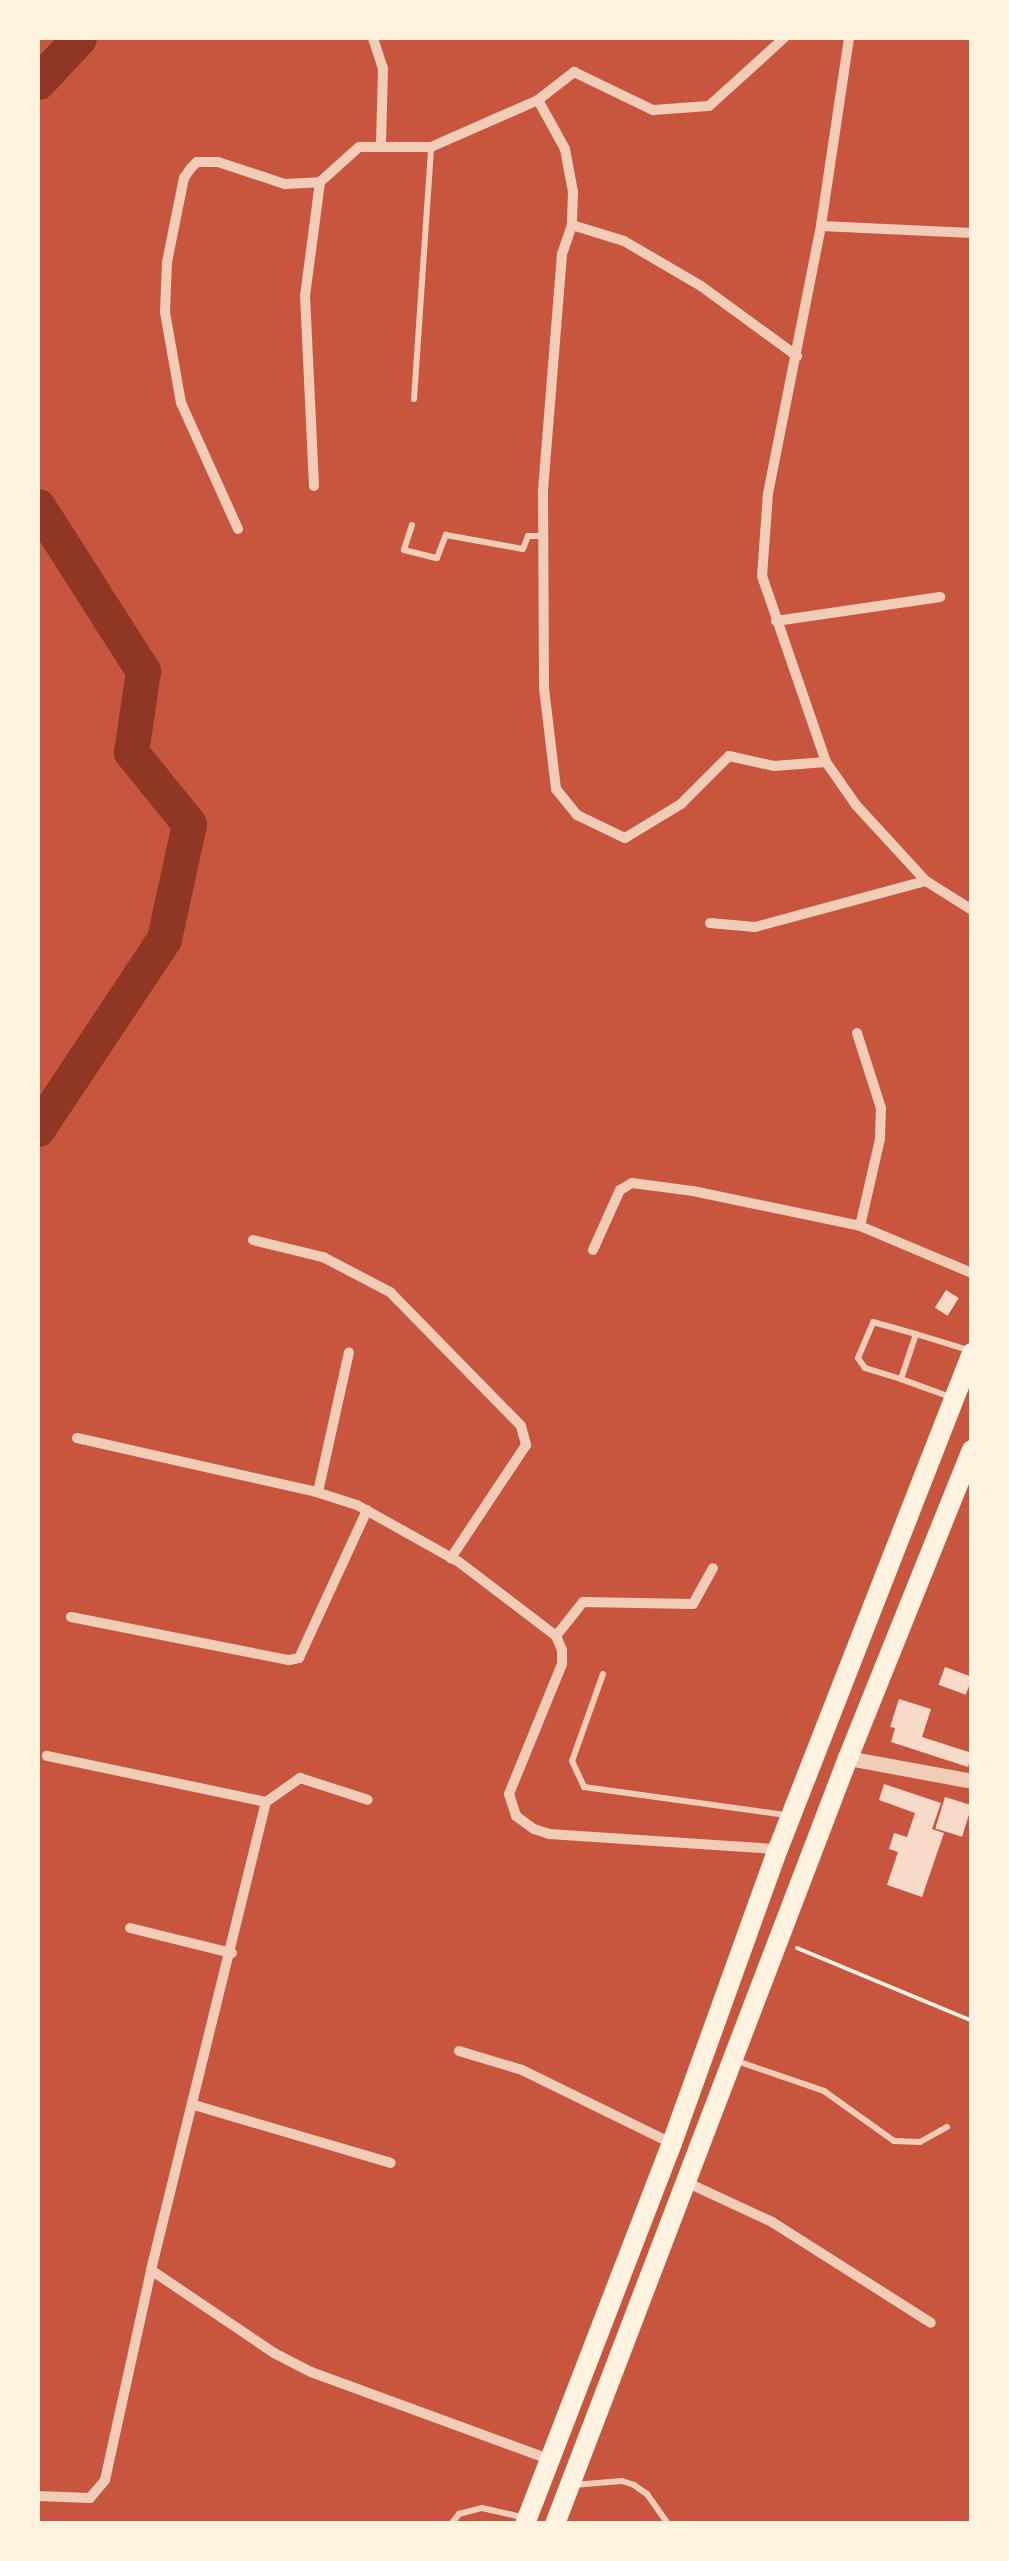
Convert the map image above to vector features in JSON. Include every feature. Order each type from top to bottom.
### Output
[{"type":"highway","points":[[526,2521],[672,2143],[778,1849],[972,1352]]},
{"type":"highway","points":[[554,2524],[848,1758],[971,1452]]},
{"type":"highway","points":[[647,2204],[675,2217]]},
{"type":"street","points":[[372,38],[384,68],[380,147]]},
{"type":"street","points":[[238,529],[181,403],[164,312],[167,262],[184,178],[197,162],[285,184],[320,182],[359,146],[431,147],[538,100],[574,72],[654,110],[709,106],[784,38]]},
{"type":"street","points":[[849,38],[821,226],[768,493],[762,576],[826,762],[856,804],[926,881],[972,910]]},
{"type":"street","points":[[538,100],[565,149],[573,192],[572,225],[562,254],[543,536],[544,688],[556,789],[577,816],[624,838],[682,804],[730,756],[774,766],[826,762]]},
{"type":"street","points":[[314,486],[305,296],[320,182]]},
{"type":"street","points":[[572,225],[624,241],[701,286],[797,356]]},
{"type":"street","points":[[821,226],[972,233]]},
{"type":"street","points":[[776,621],[940,597]]},
{"type":"street","points":[[710,922],[755,927],[926,881]]},
{"type":"street","points":[[857,1033],[881,1108],[880,1139],[860,1226]]},
{"type":"street","points":[[593,1250],[620,1190],[632,1183],[693,1190],[860,1226],[972,1273]]},
{"type":"street","points":[[252,1240],[323,1257],[390,1292],[521,1426],[526,1446],[452,1558]]},
{"type":"street","points":[[318,1492],[349,1352]]},
{"type":"street","points":[[77,1438],[318,1492],[366,1510],[452,1558],[556,1636],[562,1664],[509,1794],[516,1816],[534,1830],[778,1849]]},
{"type":"street","points":[[71,1617],[290,1660],[299,1658],[366,1510]]},
{"type":"street","points":[[556,1636],[582,1602],[693,1604],[713,1568]]},
{"type":"street","points":[[47,1756],[266,1802]]},
{"type":"street","points":[[848,1758],[972,1781]]},
{"type":"street","points":[[38,2496],[90,2498],[104,2480],[151,2270],[232,1953],[266,1802],[300,1778],[368,1800]]},
{"type":"street","points":[[130,1928],[232,1953]]},
{"type":"street","points":[[459,2051],[522,2070],[672,2143]]},
{"type":"street","points":[[194,2105],[392,2163]]},
{"type":"street","points":[[688,2183],[772,2222],[931,2323]]},
{"type":"street","points":[[151,2270],[274,2353],[311,2372],[549,2459]]},
{"type":"lane","points":[[414,400],[431,147]]},
{"type":"lane","points":[[412,525],[404,550],[437,558],[446,535],[522,549],[528,536],[543,536]]},
{"type":"lane","points":[[954,1398],[865,1368],[858,1358],[873,1322],[972,1352]]},
{"type":"lane","points":[[902,1379],[916,1334]]},
{"type":"lane","points":[[603,1674],[572,1761],[584,1787],[791,1816]]},
{"type":"lane","points":[[734,2060],[824,2092],[894,2141],[920,2142],[947,2127]]},
{"type":"lane","points":[[568,2485],[622,2481],[634,2485],[648,2494],[668,2524]]},
{"type":"lane","points":[[451,2524],[459,2514],[482,2508],[526,2521]]},
{"type":"path","points":[[778,1940],[972,2021]]},
{"type":"building","points":[[946,1290],[959,1298],[948,1316],[935,1308]]},
{"type":"building","points":[[945,1667],[972,1677],[966,1695],[939,1685]]},
{"type":"building","points":[[899,1699],[931,1709],[922,1737],[972,1753],[968,1767],[891,1742],[895,1728],[890,1727]]},
{"type":"building","points":[[884,1784],[941,1803],[932,1829],[944,1833],[922,1897],[887,1885],[898,1852],[889,1849],[894,1833],[907,1837],[915,1813],[879,1800]]},
{"type":"building","points":[[945,1797],[972,1805],[962,1837],[935,1829]]},
{"type":"waterway","points":[[38,82],[79,38]]},
{"type":"waterway","points":[[38,506],[143,671],[131,752],[189,824],[164,939],[38,1129]]}]
